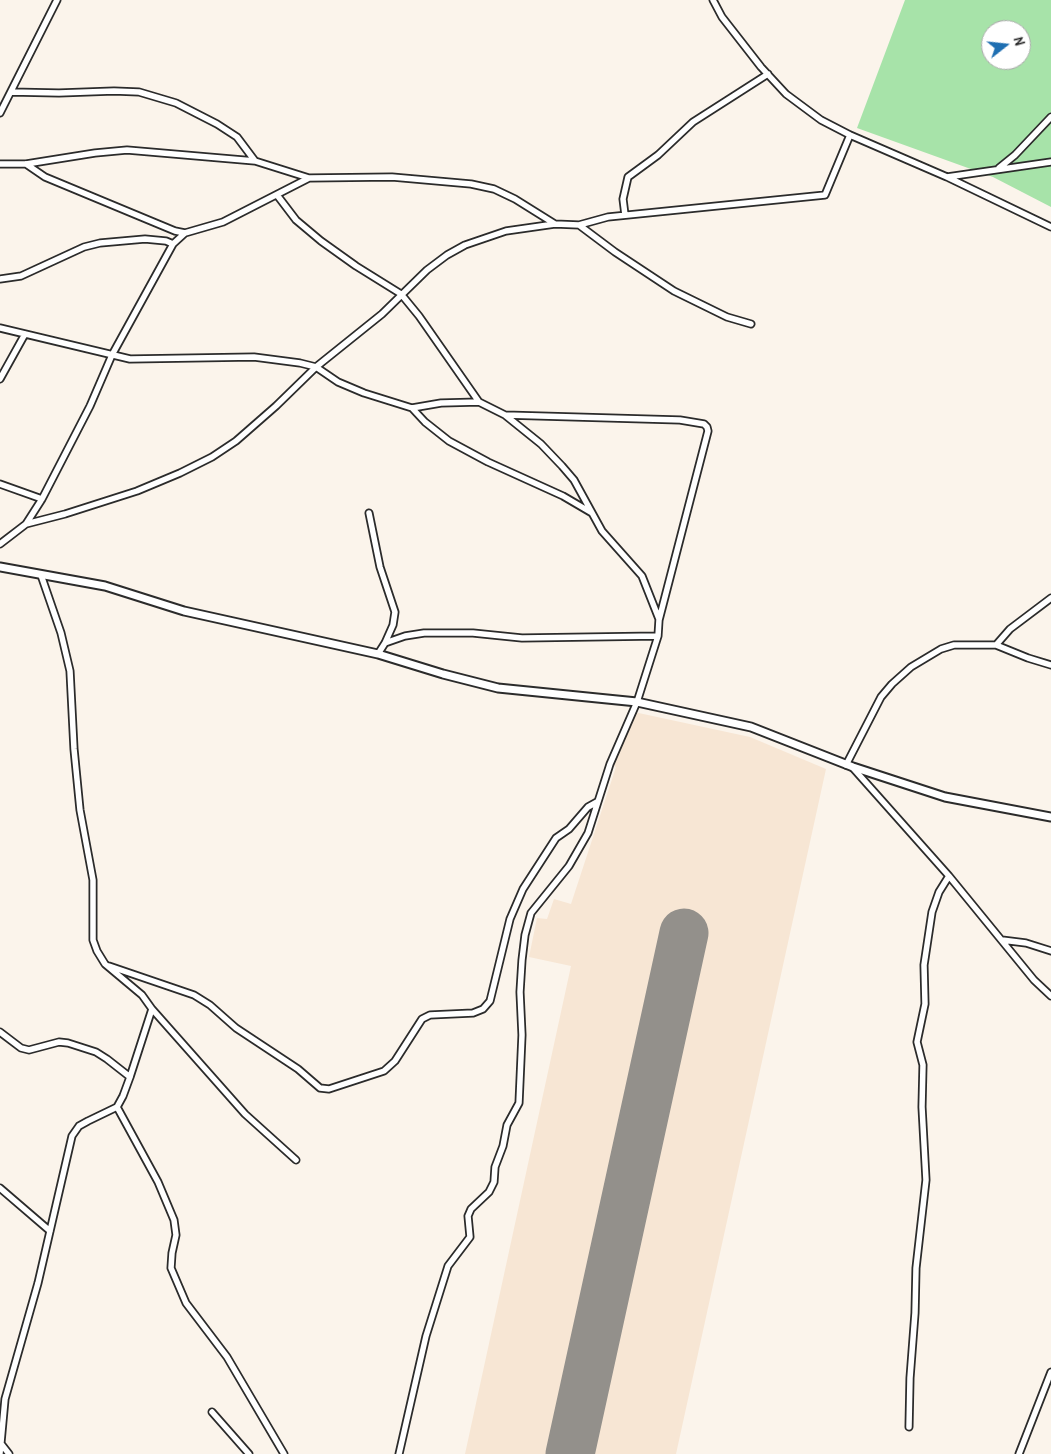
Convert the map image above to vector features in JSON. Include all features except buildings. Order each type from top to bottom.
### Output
[{"type":"street","points":[[0,114],[2,104],[11,92],[57,0]]},
{"type":"street","points":[[713,0],[722,17],[768,74],[786,94],[821,120],[850,135],[947,176],[1051,227]]},
{"type":"street","points":[[625,215],[623,199],[628,177],[658,155],[693,122],[768,74]]},
{"type":"street","points":[[11,92],[139,92],[176,103],[217,124],[237,137],[255,161]]},
{"type":"street","points":[[999,168],[1015,155],[1051,117]]},
{"type":"street","points":[[26,524],[65,514],[137,491],[212,457],[236,441],[282,401],[316,368],[382,314],[427,270],[447,255],[465,246],[506,230],[555,224],[579,225],[608,217],[825,194],[850,135]]},
{"type":"street","points":[[0,164],[26,164],[127,150],[255,161],[309,178],[392,177],[472,184],[494,189],[515,198],[555,224]]},
{"type":"street","points":[[947,176],[1051,162]]},
{"type":"street","points":[[26,164],[45,177],[70,188],[185,233]]},
{"type":"street","points":[[0,544],[26,524],[42,499],[90,406],[112,355],[174,244],[185,233],[223,222],[309,178]]},
{"type":"street","points":[[277,194],[296,220],[321,241],[356,266],[401,294],[479,402]]},
{"type":"street","points":[[579,225],[615,252],[674,291],[728,318],[751,324]]},
{"type":"street","points":[[0,279],[21,276],[84,247],[100,243],[146,239],[166,241],[174,244]]},
{"type":"street","points":[[0,328],[130,359],[254,357],[300,363],[316,368],[338,382],[364,393],[412,408],[441,403],[479,402],[505,415],[541,444],[574,480],[602,531],[642,576],[659,620]]},
{"type":"street","points":[[0,380],[25,334]]},
{"type":"street","points":[[412,408],[425,422],[449,441],[488,462],[563,496],[592,513]]},
{"type":"street","points":[[399,1454],[426,1336],[448,1266],[470,1237],[468,1216],[471,1209],[490,1192],[507,1126],[519,1103],[522,1034],[520,992],[522,960],[525,935],[531,914],[569,866],[588,833],[618,745],[637,702],[658,636],[659,620],[708,431],[707,427],[701,423],[680,420],[505,415]]},
{"type":"street","points":[[0,484],[42,499]]},
{"type":"street","points":[[368,513],[380,567],[395,612],[393,626],[378,654]]},
{"type":"street","points":[[0,567],[106,586],[184,611],[378,654],[498,688],[637,702],[751,727],[849,766],[945,797],[1051,817]]},
{"type":"street","points":[[41,575],[61,633],[70,671],[74,749],[80,810],[93,880],[93,940],[97,951],[105,964],[142,995],[245,1114],[296,1160]]},
{"type":"street","points":[[996,645],[1010,629],[1051,598]]},
{"type":"street","points":[[385,643],[405,636],[424,633],[473,633],[522,638],[658,636]]},
{"type":"street","points":[[849,766],[881,697],[911,667],[941,649],[954,645],[996,645],[1051,665]]},
{"type":"street","points":[[849,766],[949,876],[1034,980],[1051,996]]},
{"type":"street","points":[[105,964],[194,995],[210,1005],[236,1028],[298,1069],[320,1088],[329,1089],[384,1071],[395,1061],[425,1016],[473,1013],[483,1009],[490,1001],[510,919],[523,889],[556,838],[569,829],[588,807],[597,802]]},
{"type":"street","points":[[909,1427],[916,1268],[926,1180],[922,1107],[923,1065],[917,1042],[925,1004],[924,966],[932,912],[938,892],[949,876]]},
{"type":"street","points":[[1002,940],[1026,943],[1051,951]]},
{"type":"street","points":[[0,1453],[5,1399],[38,1283],[72,1136],[80,1126],[117,1107],[130,1077],[152,1008]]},
{"type":"street","points":[[0,1032],[21,1048],[29,1050],[59,1042],[96,1052],[130,1077]]},
{"type":"street","points":[[117,1107],[158,1182],[174,1220],[176,1234],[172,1252],[172,1268],[186,1303],[227,1357],[284,1454]]},
{"type":"street","points":[[0,1188],[50,1231]]},
{"type":"street","points":[[1019,1454],[1051,1372]]},
{"type":"street","points":[[0,1393],[5,1399]]},
{"type":"street","points":[[212,1412],[249,1454]]},
{"type":"street","points":[[2,1445],[9,1454]]},
{"type":"shaded area","points":[[634,712],[750,737],[826,769],[676,1454],[465,1454],[571,966],[529,957],[537,918],[547,919],[554,899],[571,904],[616,767],[611,765]]},
{"type":"green space","points":[[905,0],[1051,0],[1051,207],[993,177],[857,128]]},
{"type":"runway","points":[[570,1454],[684,933]]}]
